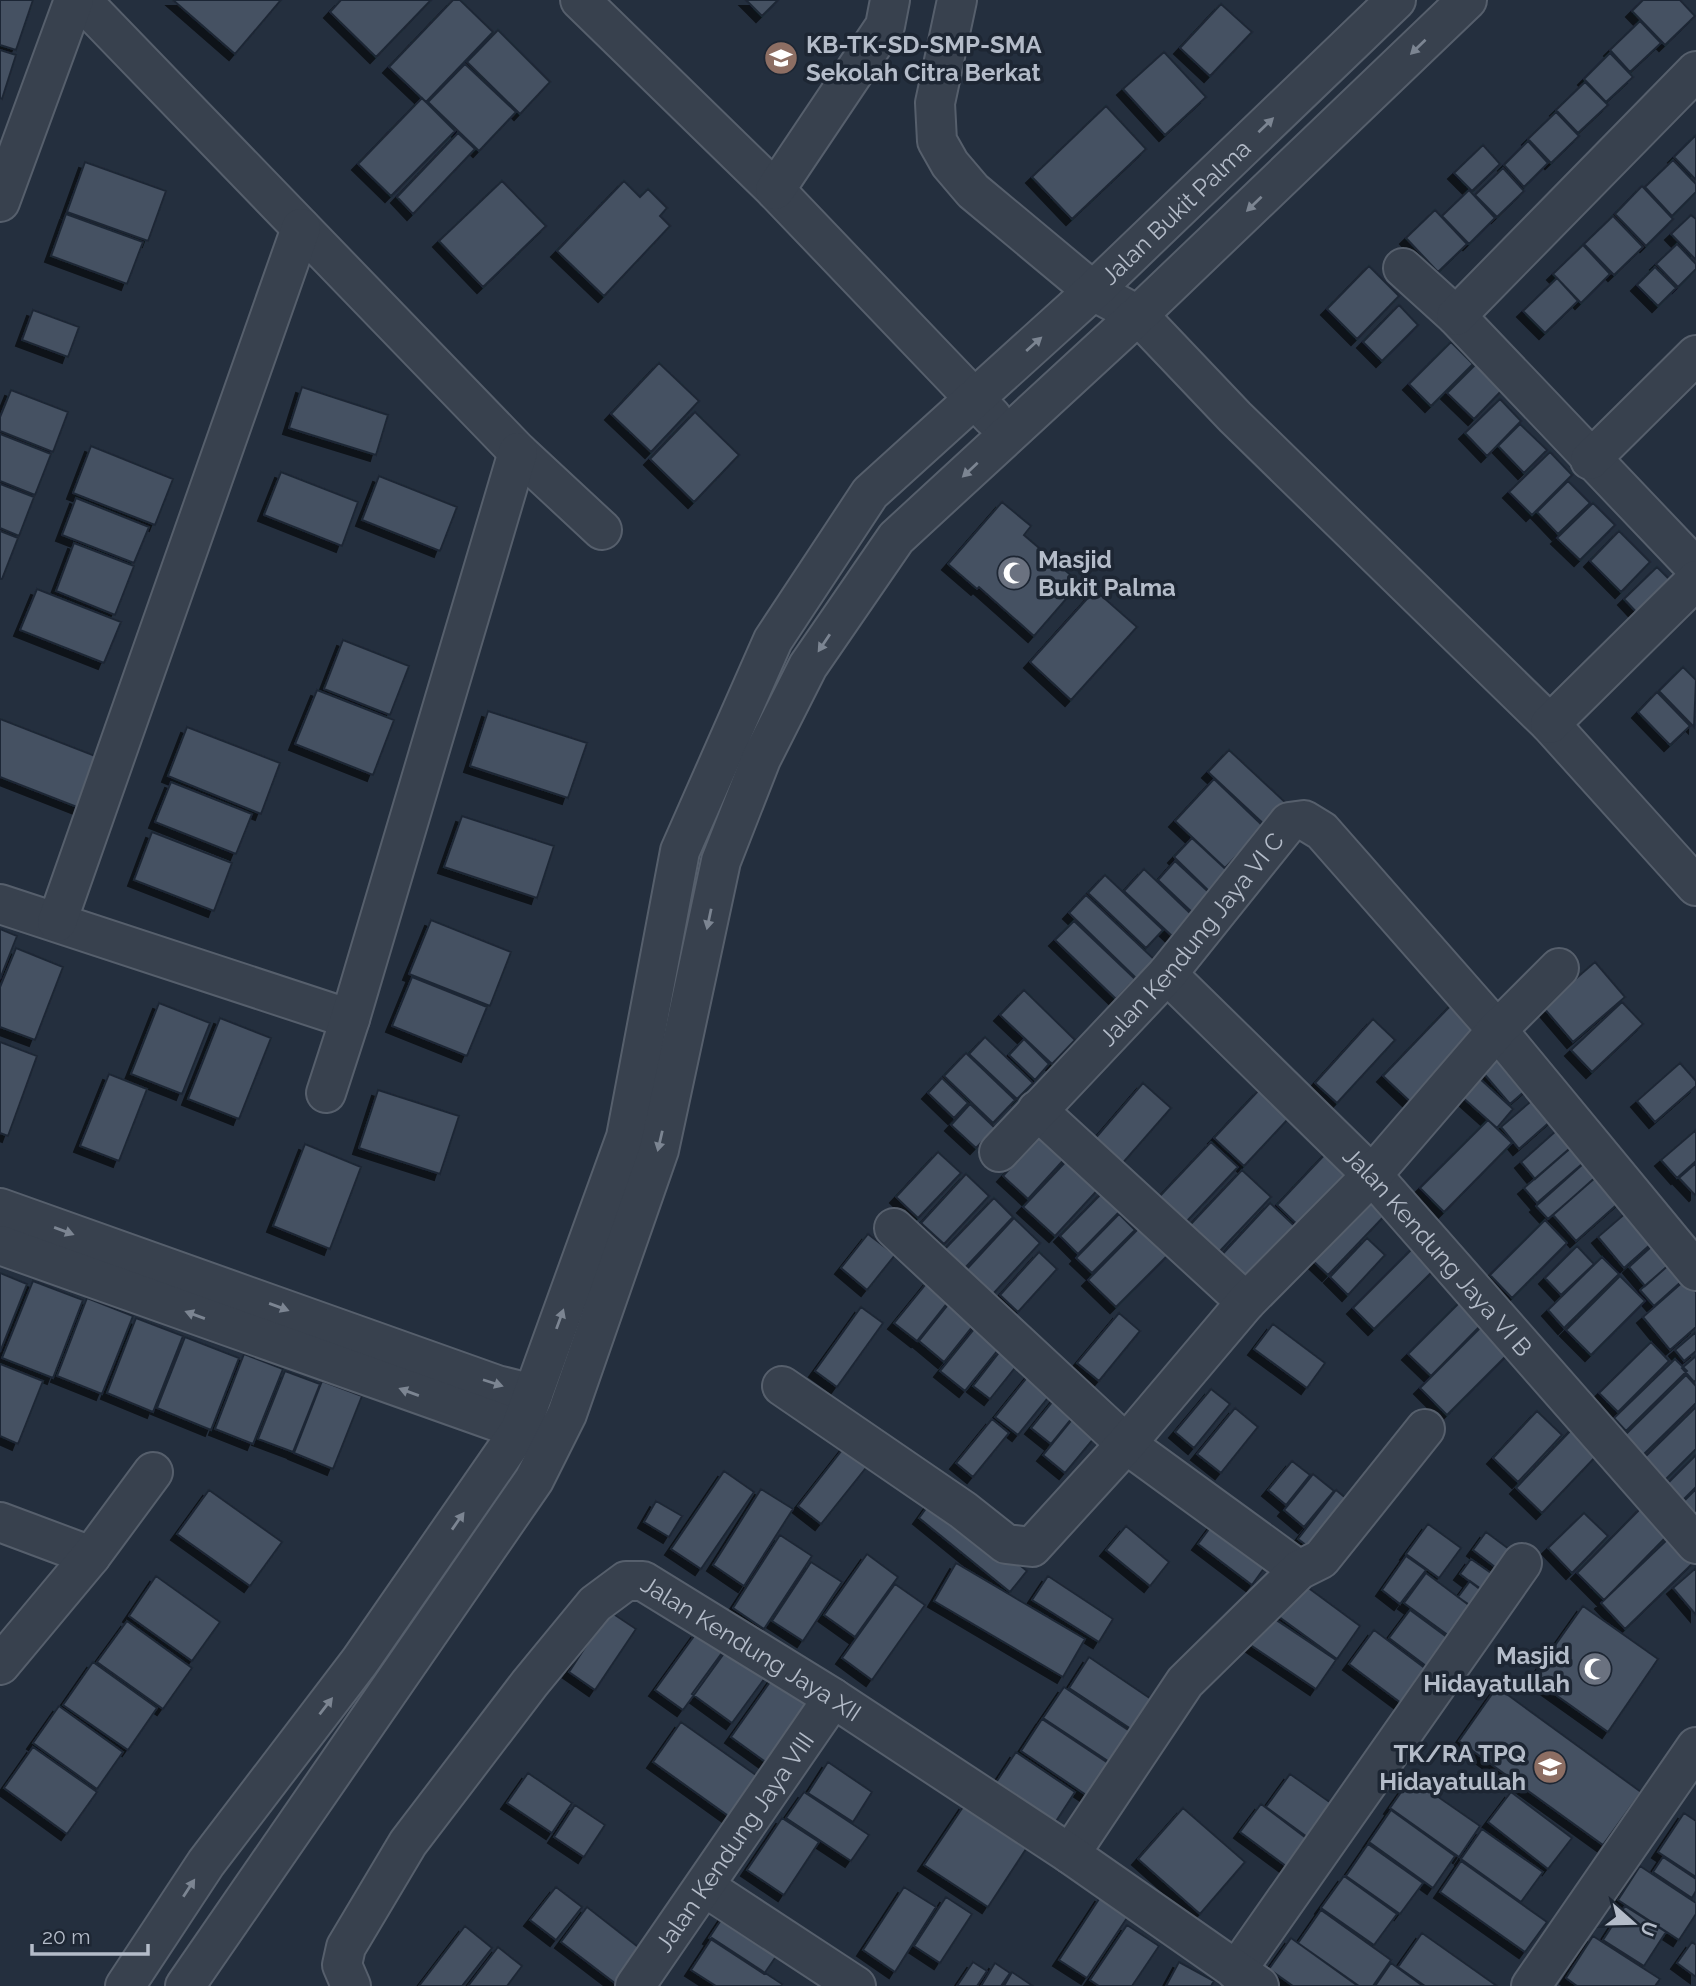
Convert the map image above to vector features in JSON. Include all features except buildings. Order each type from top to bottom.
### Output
[{"type":"street","points":[[0,202],[74,0]]},
{"type":"street","points":[[81,0],[518,452],[602,530]]},
{"type":"street","points":[[580,0],[775,190],[1009,434]]},
{"type":"street","points":[[775,190],[885,26],[890,0]]},
{"type":"street","name":"Jalan Bukit Palma","points":[[957,0],[935,103],[937,141],[950,164],[973,191],[1079,303],[1396,0]]},
{"type":"street","name":"Jalan Bukit Palma","points":[[186,1986],[534,1480],[567,1413],[659,1150],[721,861],[761,759],[808,666],[896,538],[1138,315],[1467,0]]},
{"type":"street","points":[[1456,316],[1696,71]]},
{"type":"street","points":[[58,922],[301,228]]},
{"type":"street","points":[[1403,268],[1456,316],[1590,460],[1696,568]]},
{"type":"street","points":[[125,1986],[206,1863],[360,1661],[520,1430],[626,1136],[680,851],[773,640],[870,493],[1079,303],[1138,315],[1235,417],[1550,724],[1696,886]]},
{"type":"street","points":[[1590,460],[1696,355]]},
{"type":"street","points":[[326,1093],[518,452]]},
{"type":"street","points":[[1550,724],[1696,580]]},
{"type":"street","name":"Jalan Kendung Jaya VI C","points":[[999,1152],[1167,974],[1289,822],[1304,820],[1322,831],[1497,1030],[1696,1271]]},
{"type":"street","points":[[680,851],[721,861]]},
{"type":"street","points":[[0,904],[350,1019]]},
{"type":"street","points":[[782,1386],[964,1510],[1006,1544],[1032,1547],[1126,1444],[1246,1302],[1371,1175],[1497,1030],[1559,968]]},
{"type":"street","name":"Jalan Kendung Jaya VI B","points":[[1167,974],[1371,1175],[1696,1544]]},
{"type":"street","points":[[1037,1110],[1246,1302]]},
{"type":"street","points":[[0,1208],[484,1380],[533,1394]]},
{"type":"street","points":[[894,1228],[1126,1444],[1299,1570]]},
{"type":"street","points":[[0,1245],[520,1430]]},
{"type":"street","points":[[1070,1854],[1185,1682],[1299,1570],[1321,1559],[1425,1429]]},
{"type":"street","points":[[0,1665],[91,1556],[153,1472]]},
{"type":"street","points":[[0,1522],[91,1556]]},
{"type":"street","points":[[1247,1978],[1522,1563]]},
{"type":"street","name":"Jalan Kendung Jaya XII","points":[[351,1986],[342,1965],[345,1947],[408,1843],[530,1682],[595,1604],[615,1586],[626,1581],[643,1581],[833,1698],[1070,1854],[1247,1978]]},
{"type":"street","points":[[360,1661],[388,1692]]},
{"type":"street","name":"Jalan Kendung Jaya VIII","points":[[635,1986],[833,1698]]},
{"type":"street","points":[[1531,1986],[1696,1747]]},
{"type":"street","points":[[705,1887],[856,1986]]},
{"type":"place","name":"KB-TK-SD-SMP-SMA Sekolah Citra Berkat","points":[[781,58]]},
{"type":"place","name":"Masjid Bukit Palma","points":[[1014,573]]},
{"type":"place","name":"Masjid Hidayatullah","points":[[1595,1669]]},
{"type":"place","name":"TK/RA TPQ Hidayatullah","points":[[1550,1767]]}]
